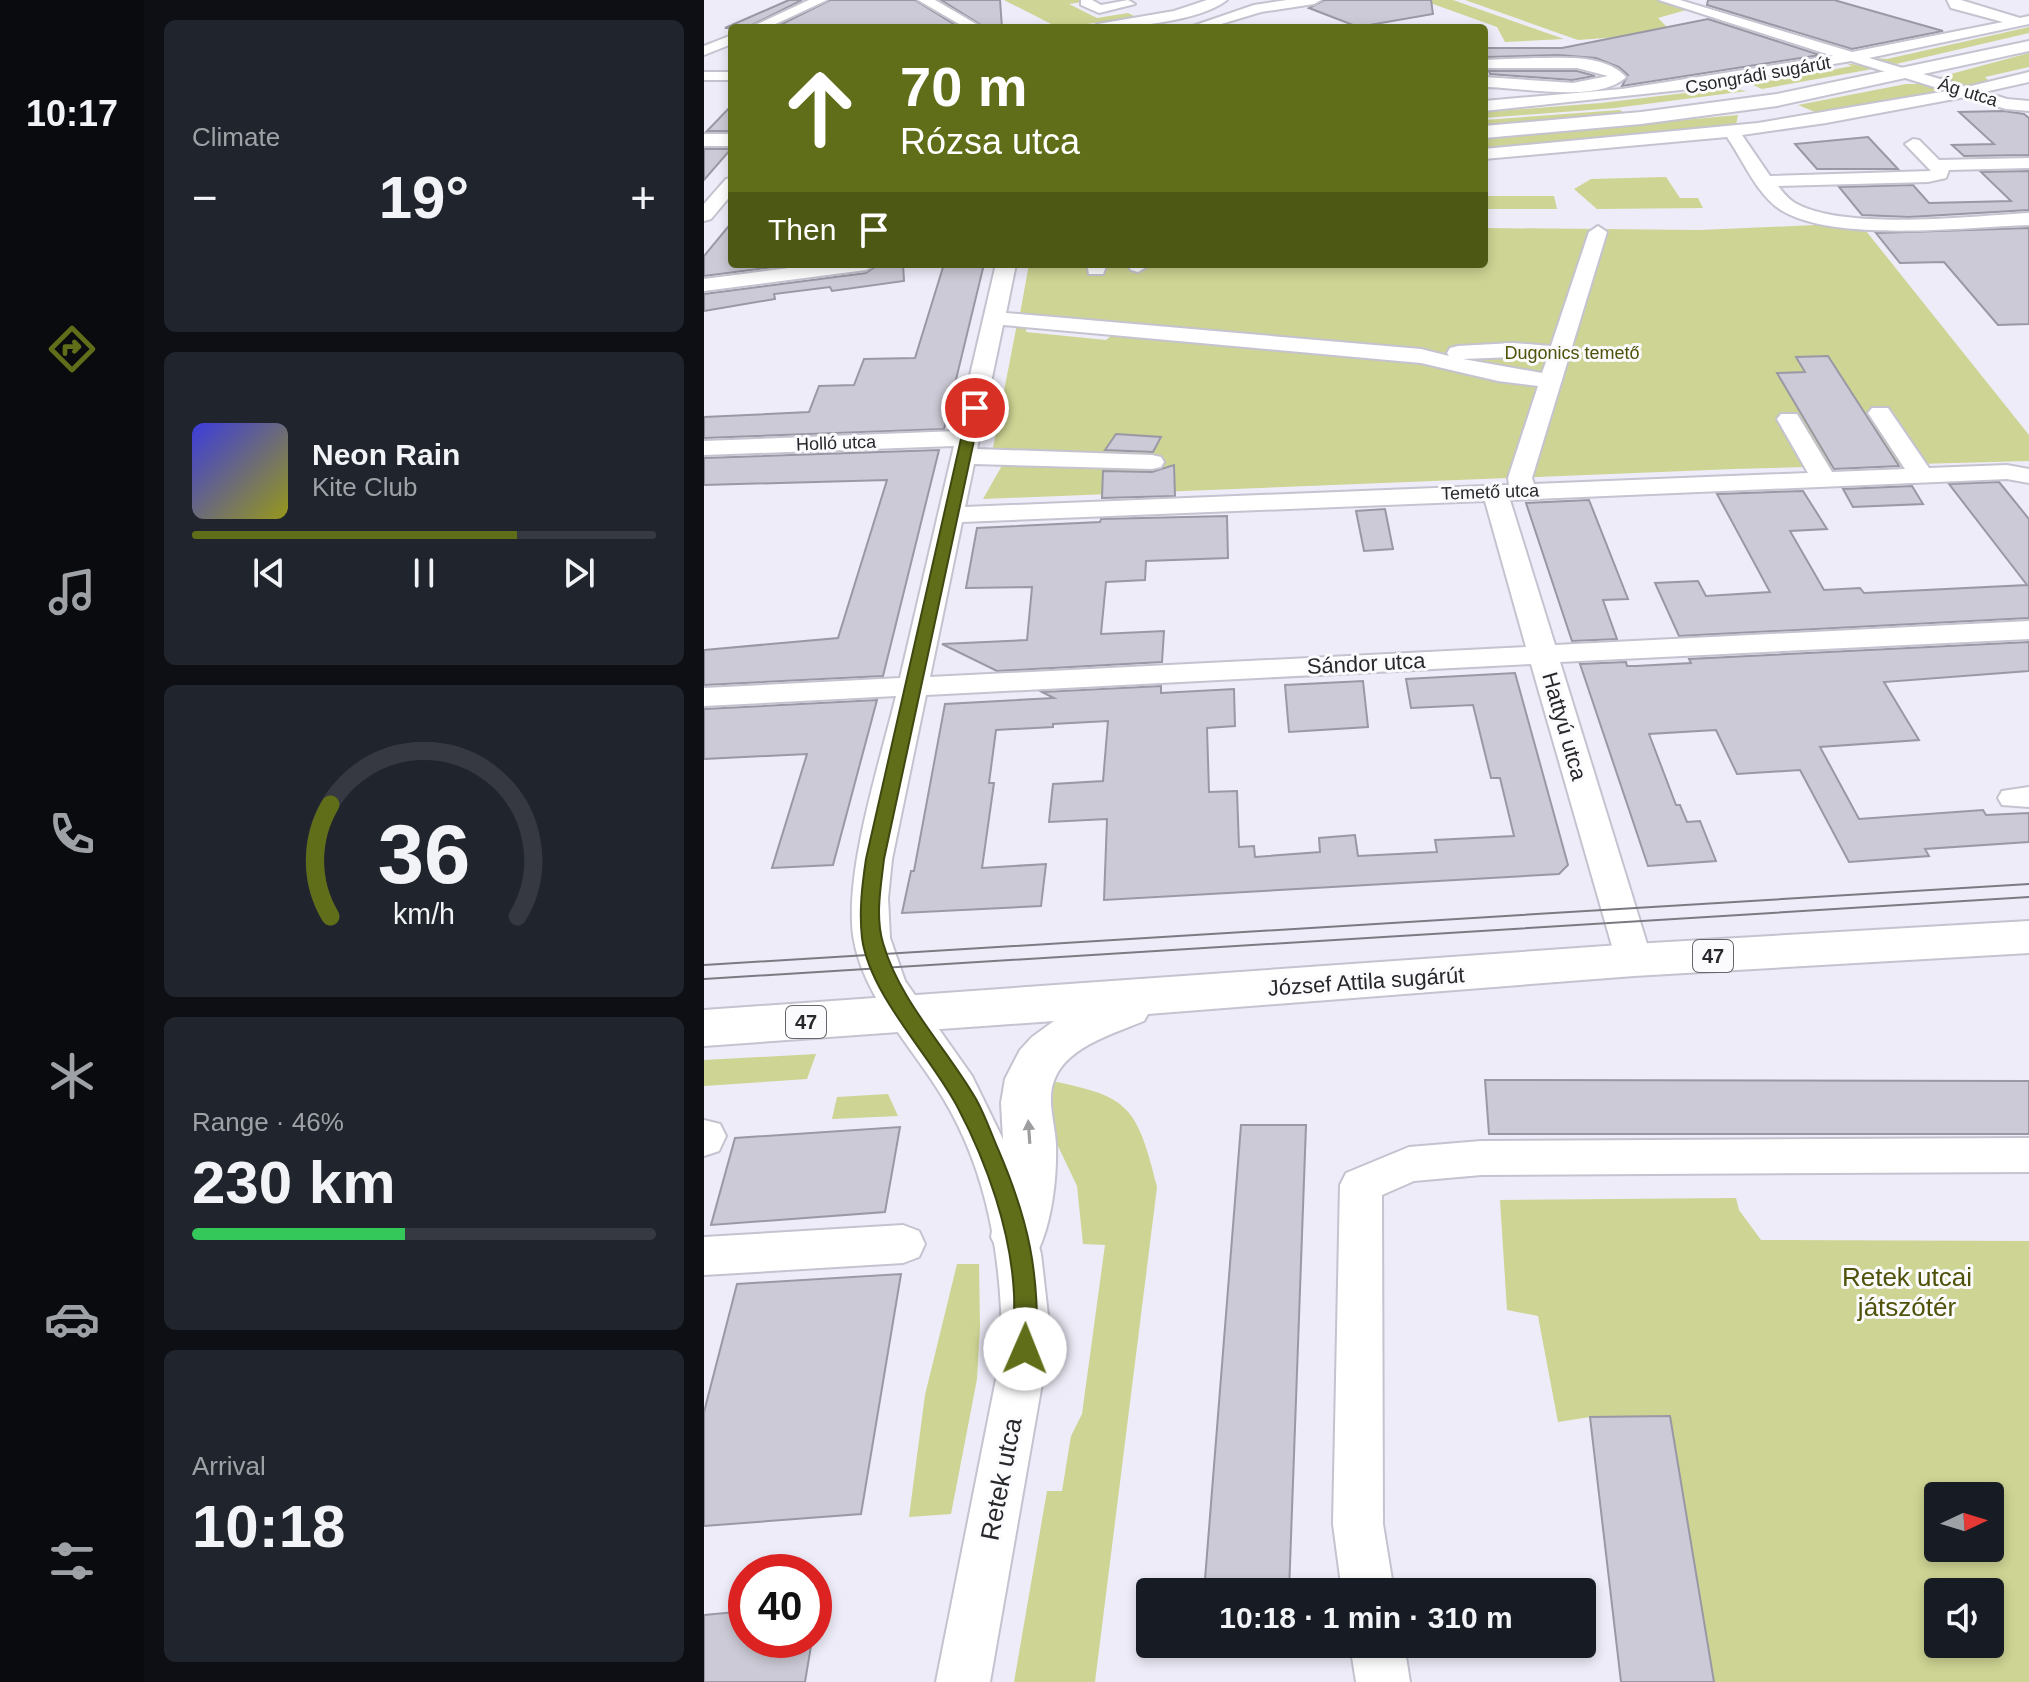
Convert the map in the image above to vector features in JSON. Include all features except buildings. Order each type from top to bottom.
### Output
[{"type":"main road","name":"Csongrádi sugárút","points":[[1488,132],[1700,111],[1777,100],[2029,46]]},
{"type":"main road","points":[[704,140],[728,140]]},
{"type":"main road","name":"József Attila sugárút","points":[[704,1028],[1634,960],[2029,937]]},
{"type":"main road","points":[[1018,1237],[1030,1146],[1026,1096],[1030,1079],[1042,1058],[1063,1038],[1087,1025],[1162,996]]},
{"type":"street","points":[[765,24],[820,0]]},
{"type":"street","points":[[925,0],[969,24]]},
{"type":"street","points":[[1207,24],[1314,0]]},
{"type":"street","name":"Ág utca","points":[[1666,0],[2006,104],[2029,106]]},
{"type":"street","points":[[1954,0],[1956,5],[2024,21]]},
{"type":"street","points":[[1116,24],[1210,3],[1246,24]]},
{"type":"street","points":[[1099,9],[1128,4]]},
{"type":"street","points":[[1675,19],[1679,15],[1729,5]]},
{"type":"street","name":"Csongrádi sugárút","points":[[1488,106],[1676,88],[1854,58],[2024,21]]},
{"type":"street","points":[[708,46],[728,40]]},
{"type":"street","points":[[1777,55],[1812,66]]},
{"type":"street","points":[[1488,64],[1595,65],[1613,70],[1618,77],[1610,82],[1589,85],[1488,82]]},
{"type":"street","points":[[1528,64],[1534,103]]},
{"type":"street","points":[[1488,71],[1506,71],[1530,83]]},
{"type":"street","points":[[704,76],[728,76]]},
{"type":"street","points":[[1488,154],[1733,133],[1967,92],[2029,77]]},
{"type":"street","points":[[1733,133],[1784,203],[1800,213],[1831,221],[1871,223],[2029,219]]},
{"type":"street","points":[[1768,181],[1928,177],[1940,174],[1913,144]]},
{"type":"street","points":[[1934,165],[2029,163]]},
{"type":"street","points":[[704,215],[728,188]]},
{"type":"street","points":[[1871,223],[1892,244]]},
{"type":"street","points":[[1509,491],[1520,478],[1548,381],[1598,232]]},
{"type":"street","points":[[1922,243],[1953,242]]},
{"type":"street","points":[[704,285],[835,268]]},
{"type":"street","name":"Retek utca","points":[[963,1682],[1025,1349],[1026,1293],[1018,1237],[1004,1189],[967,1104],[892,990],[872,942],[869,903],[875,859],[1005,268]]},
{"type":"street","points":[[994,318],[1421,356],[1498,374],[1548,381]]},
{"type":"street","points":[[1421,356],[1489,351],[1557,353]]},
{"type":"street","points":[[1880,413],[1922,475]]},
{"type":"street","points":[[1789,419],[1824,479]]},
{"type":"street","name":"Holló utca","points":[[704,448],[966,447],[1152,462]]},
{"type":"street","name":"Temető utca","points":[[950,515],[1922,475],[2007,472],[2029,476]]},
{"type":"street","name":"Hattyú utca","points":[[1509,491],[1544,654],[1634,960]]},
{"type":"street","name":"Sándor utca","points":[[704,697],[2029,630]]},
{"type":"street","points":[[1366,1578],[1358,1524],[1361,1185],[1409,1164],[1481,1158],[2029,1155]]},
{"type":"street","points":[[704,1256],[903,1244]]},
{"type":"street","points":[[1379,1658],[1383,1682]]},
{"type":"green space","points":[[1004,0],[1094,0],[1069,4],[1097,18],[1128,13],[1136,17],[1087,24],[1051,24]]},
{"type":"green space","points":[[1422,0],[1453,0],[1564,39],[1505,42],[1497,27]]},
{"type":"green space","points":[[1465,0],[1660,0],[1686,10],[1658,18],[1667,27],[1618,37],[1578,40]]},
{"type":"green space","points":[[2029,27],[2029,33],[1896,64],[1875,58],[1887,59]]},
{"type":"green space","points":[[2029,53],[2029,67],[1985,77],[1991,83],[1967,87],[1936,78]]},
{"type":"green space","points":[[1845,63],[1878,68],[1762,89],[1751,84],[1792,77],[1787,74],[1809,74],[1803,71],[1815,73],[1852,66]]},
{"type":"green space","points":[[1906,84],[1931,84],[1948,93],[1933,92],[1836,110],[1825,116],[1798,105]]},
{"type":"green space","points":[[1727,88],[1747,91],[1615,108],[1488,118],[1488,112],[1601,103]]},
{"type":"green space","points":[[1620,110],[1624,113],[1488,125],[1488,120]]},
{"type":"green space","points":[[1738,115],[1736,125],[1488,151],[1488,138]]},
{"type":"green space","points":[[1666,177],[1680,198],[1698,198],[1703,208],[1597,209],[1574,189],[1591,179]]},
{"type":"green space","points":[[1488,196],[1554,196],[1557,209],[1488,209]]},
{"type":"green space","name":"Dugonics temető","points":[[1862,226],[2029,435],[2029,461],[1734,469],[983,499],[1008,455],[992,453],[1017,324],[1027,325],[1026,332],[1106,340],[1128,322],[1020,314],[1028,268],[1488,268],[1488,228],[1700,230]]},
{"type":"green space","points":[[816,1054],[807,1079],[704,1086],[704,1060]]},
{"type":"green space","points":[[1042,1079],[1093,1091],[1124,1107],[1142,1136],[1157,1187],[1095,1682],[1014,1682],[1047,1491],[1062,1491],[1071,1436],[1082,1414],[1105,1245],[1083,1244],[1077,1186],[1048,1125]]},
{"type":"green space","points":[[888,1094],[898,1116],[832,1119],[837,1097]]},
{"type":"green space","name":"Retek utcai játszótér","points":[[1736,1198],[1739,1210],[1761,1240],[2029,1241],[2029,1682],[1714,1682],[1670,1417],[1590,1417],[1558,1422],[1538,1316],[1507,1310],[1500,1200]]},
{"type":"green space","points":[[957,1264],[979,1264],[977,1379],[951,1514],[909,1517],[925,1395]]},
{"type":"tram line","points":[[704,965],[2029,884]]},
{"type":"tram line","points":[[704,979],[2029,897]]},
{"type":"route","points":[[975,408],[875,859],[869,903],[872,942],[892,990],[967,1104],[1004,1189],[1018,1237],[1026,1293],[1025,1349]]}]
